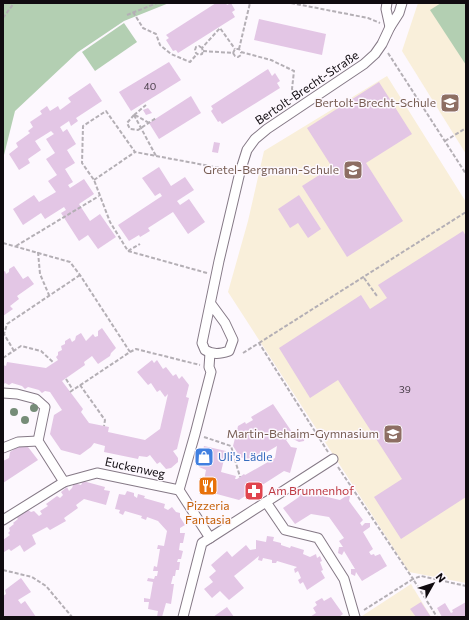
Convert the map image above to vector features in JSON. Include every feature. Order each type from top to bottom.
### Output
[{"type":"street","points":[[387,3],[386,9],[390,27]]},
{"type":"street","name":"Bertolt-Brecht-Straße","points":[[210,353],[205,350],[202,343],[240,172],[247,150],[255,139],[364,64],[375,54],[399,13],[402,3]]},
{"type":"street","points":[[210,353],[220,354],[228,351],[233,340],[225,323],[211,304]]},
{"type":"street","name":"Euckenweg","points":[[179,490],[211,372],[209,367],[210,353]]},
{"type":"street","points":[[3,393],[17,394],[36,399],[45,407],[38,441],[64,482]]},
{"type":"street","points":[[3,448],[18,442],[38,441]]},
{"type":"street","points":[[183,617],[202,542],[332,459]]},
{"type":"street","name":"Euckenweg","points":[[3,520],[64,482],[97,473],[179,490],[210,538]]},
{"type":"street","points":[[266,502],[284,530],[318,538],[344,579],[354,616]]},
{"type":"path","points":[[3,18],[14,3]]},
{"type":"path","points":[[127,15],[157,3]]},
{"type":"path","points":[[250,3],[239,49],[241,52],[271,60],[294,71],[292,89],[303,106]]},
{"type":"path","points":[[291,3],[368,18],[390,27]]},
{"type":"path","points":[[133,12],[143,28],[156,34],[160,45],[171,54],[190,62],[197,54],[202,54],[202,49],[220,28],[235,49]]},
{"type":"path","points":[[382,44],[466,174]]},
{"type":"path","points":[[197,54],[195,50],[196,47],[199,46],[202,49],[233,53],[238,57],[241,52]]},
{"type":"path","points":[[233,53],[235,49]]},
{"type":"path","points":[[146,105],[127,123],[130,129],[138,130],[156,118]]},
{"type":"path","points":[[134,152],[106,111],[83,126],[82,163],[94,180],[110,222],[128,251],[216,275]]},
{"type":"path","points":[[134,115],[149,123]]},
{"type":"path","points":[[134,115],[156,156]]},
{"type":"path","points":[[445,141],[466,128]]},
{"type":"path","points":[[94,180],[134,152],[240,172]]},
{"type":"path","points":[[16,246],[100,196]]},
{"type":"path","points":[[243,353],[364,278],[466,212]]},
{"type":"path","points":[[3,243],[70,262],[130,352]]},
{"type":"path","points":[[128,251],[140,244]]},
{"type":"path","points":[[38,252],[40,274],[49,295]]},
{"type":"path","points":[[14,351],[4,334],[7,324],[80,275]]},
{"type":"path","points":[[364,278],[377,296]]},
{"type":"path","points":[[259,343],[332,459],[413,579],[436,617]]},
{"type":"path","points":[[3,358],[21,346],[41,351],[54,363]]},
{"type":"path","points":[[70,392],[136,349],[209,367]]},
{"type":"path","points":[[66,379],[73,390]]},
{"type":"path","points":[[80,386],[104,420],[104,426]]},
{"type":"path","points":[[195,434],[231,446],[240,477]]},
{"type":"path","points":[[3,570],[32,577],[46,586],[72,617]]},
{"type":"path","points":[[354,616],[413,579],[421,576],[466,586]]},
{"type":"shaded area","name":"Bertolt-Brecht-Schule","points":[[418,3],[466,3],[466,154],[402,51]]},
{"type":"shaded area","name":"Martin-Behaim-Gymnasium","points":[[387,76],[466,202],[466,583],[409,572],[228,292],[248,221],[264,151]]},
{"type":"shaded area","points":[[411,584],[431,617],[362,617],[362,616]]},
{"type":"green space","points":[[3,3],[169,3],[124,21],[78,52],[15,111],[3,159]]},
{"type":"green space","points":[[441,3],[466,3],[466,65],[430,10]]},
{"type":"green space","points":[[124,23],[137,42],[95,71],[82,52]]},
{"type":"building","points":[[216,3],[226,3],[227,5],[231,3],[235,10],[232,12],[235,17],[178,53],[176,50],[173,51],[166,40],[169,38],[166,35]]},
{"type":"building","points":[[259,19],[326,34],[322,55],[254,40]]},
{"type":"building","points":[[169,62],[181,80],[131,111],[119,92]]},
{"type":"building","points":[[268,69],[272,76],[275,73],[280,81],[277,83],[280,88],[222,124],[220,121],[218,122],[211,111],[213,109],[211,106]]},
{"type":"building","points":[[379,82],[412,134],[366,163],[403,221],[347,257],[302,186],[332,167],[307,128]]},
{"type":"building","points":[[90,83],[102,101],[76,118],[78,121],[71,126],[69,121],[60,127],[63,132],[67,129],[76,144],[67,150],[75,163],[65,169],[73,182],[68,185],[70,188],[84,179],[94,194],[79,204],[90,221],[100,214],[116,237],[98,249],[88,235],[79,241],[61,213],[66,210],[64,207],[45,219],[41,213],[23,225],[13,209],[34,195],[39,202],[56,192],[48,181],[57,175],[46,159],[55,153],[46,139],[54,134],[51,131],[35,141],[41,150],[28,159],[30,163],[19,170],[9,154],[18,147],[16,143],[30,133],[28,131],[33,127],[30,122],[42,114],[40,111],[47,106],[50,111],[58,106],[60,110],[71,102],[68,98]]},
{"type":"building","points":[[191,96],[201,113],[159,139],[149,123]]},
{"type":"building","points":[[148,108],[152,113],[146,115],[143,110]]},
{"type":"building","points":[[214,142],[220,143],[218,153],[212,152]]},
{"type":"building","points":[[159,167],[171,186],[185,177],[194,190],[177,201],[180,205],[189,199],[205,222],[188,234],[173,212],[148,228],[150,231],[129,241],[118,225],[162,196],[160,193],[155,196],[142,178]]},
{"type":"building","points":[[299,195],[321,229],[308,238],[298,223],[290,228],[278,209]]},
{"type":"building","points":[[463,231],[466,236],[466,497],[401,539],[374,497],[402,479],[338,380],[310,398],[279,348],[361,295],[370,309],[387,298],[378,285]]},
{"type":"building","points":[[14,266],[23,279],[28,276],[34,284],[17,296],[19,299],[10,306],[13,309],[3,316],[3,272],[5,271],[6,274],[9,272],[9,269]]},
{"type":"building","points":[[102,328],[116,348],[110,356],[98,364],[92,356],[84,362],[85,365],[62,381],[83,409],[81,412],[89,423],[109,427],[108,432],[145,440],[160,429],[168,394],[165,397],[160,390],[157,392],[151,383],[148,385],[137,372],[152,360],[154,363],[157,360],[163,369],[166,367],[173,376],[176,374],[179,379],[182,376],[189,385],[186,397],[189,398],[177,449],[173,451],[178,458],[178,462],[171,468],[166,469],[160,462],[157,464],[150,455],[147,457],[139,456],[138,459],[104,452],[105,446],[94,443],[80,455],[61,450],[50,434],[54,415],[62,410],[50,392],[45,391],[42,393],[39,390],[28,387],[25,389],[22,386],[12,383],[9,385],[5,383],[3,385],[3,365],[6,366],[7,362],[46,368],[58,360],[56,357],[58,352],[62,350],[61,346],[65,344],[65,341],[70,338],[72,342],[75,340],[76,336],[81,333],[86,341],[93,334],[95,337],[98,336],[98,331]]},
{"type":"building","points":[[273,404],[294,435],[286,440],[291,447],[297,448],[290,473],[284,471],[239,500],[202,490],[206,470],[199,467],[204,446],[226,451],[221,472],[236,476],[235,479],[275,458],[277,446],[252,461],[240,457],[233,446],[238,426],[253,420],[251,417]]},
{"type":"building","points":[[306,431],[304,441],[299,442],[293,439]]},
{"type":"building","points":[[19,446],[28,447],[38,460],[3,483],[3,461],[9,458],[10,452]]},
{"type":"building","points":[[83,481],[105,487],[104,490],[110,491],[106,505],[84,499],[76,505],[78,508],[64,518],[66,521],[50,530],[47,527],[32,535],[36,544],[24,552],[20,545],[11,551],[9,549],[4,552],[3,540],[10,535],[8,533],[10,531],[9,528],[18,519],[14,514],[24,508],[26,511],[34,511],[39,516],[42,514],[40,511],[48,506],[46,504],[57,496],[60,498],[63,495],[61,492],[67,487],[69,491],[74,483],[81,485]]},
{"type":"building","points":[[127,491],[134,493],[134,496],[137,498],[138,494],[145,496],[144,498],[165,504],[164,508],[168,510],[172,507],[176,512],[180,513],[180,517],[185,525],[180,528],[180,533],[185,533],[183,543],[180,543],[179,550],[183,551],[181,559],[178,559],[177,562],[180,562],[179,570],[176,570],[171,584],[174,584],[171,604],[166,603],[162,617],[157,617],[158,611],[148,609],[149,602],[144,602],[144,598],[150,599],[153,582],[147,581],[148,578],[154,579],[155,576],[157,576],[158,571],[153,571],[154,566],[157,567],[160,549],[157,549],[158,545],[164,546],[167,531],[158,521],[147,517],[146,520],[141,518],[142,516],[125,511],[123,515],[119,513],[120,510],[115,509],[119,494],[125,495]]},
{"type":"building","points":[[306,492],[340,500],[346,496],[350,496],[349,501],[363,520],[360,523],[362,526],[365,523],[370,523],[370,527],[363,532],[373,549],[369,552],[371,555],[374,554],[375,556],[380,554],[387,566],[362,581],[356,572],[355,576],[351,574],[351,569],[355,569],[344,551],[342,555],[338,553],[339,547],[343,547],[339,541],[344,538],[329,517],[311,514],[295,524],[283,508],[299,497],[298,493],[303,495]]},
{"type":"building","points":[[267,536],[274,537],[273,541],[281,543],[281,545],[304,550],[303,554],[310,557],[316,554],[317,558],[320,556],[322,561],[320,562],[323,570],[321,571],[325,578],[307,590],[303,582],[300,584],[298,580],[301,578],[298,571],[295,573],[294,569],[297,567],[277,561],[276,563],[272,563],[272,560],[263,558],[262,561],[258,560],[259,556],[234,576],[244,588],[229,600],[220,591],[212,598],[204,589],[213,582],[209,577],[216,571],[211,565],[227,551],[232,557],[246,545],[250,550],[256,549],[256,540],[266,542]]},
{"type":"building","points":[[21,578],[31,592],[18,600],[21,604],[25,601],[36,617],[3,617],[3,596],[6,594],[5,590]]},
{"type":"building","points":[[331,597],[343,614],[339,617],[310,617],[316,613],[313,608],[317,605],[315,602],[322,598],[324,601]]},
{"type":"building","points":[[421,602],[431,617],[416,617],[410,609]]},
{"type":"building","points":[[466,602],[466,617],[442,617],[437,608],[445,603],[451,613],[453,612],[452,610]]},
{"type":"building","points":[[227,607],[234,617],[213,617]]},
{"type":"place","name":"Bertolt-Brecht-Schule","points":[[450,103]]},
{"type":"place","name":"Gretel-Bergmann-Schule","points":[[353,170]]},
{"type":"place","name":"Martin-Behaim-Gymnasium","points":[[393,434]]},
{"type":"place","name":"Uli's Lädle","points":[[204,457]]},
{"type":"place","name":"Pizzeria Fantasia","points":[[208,486]]},
{"type":"place","name":"Am Brunnenhof","points":[[254,491]]}]
